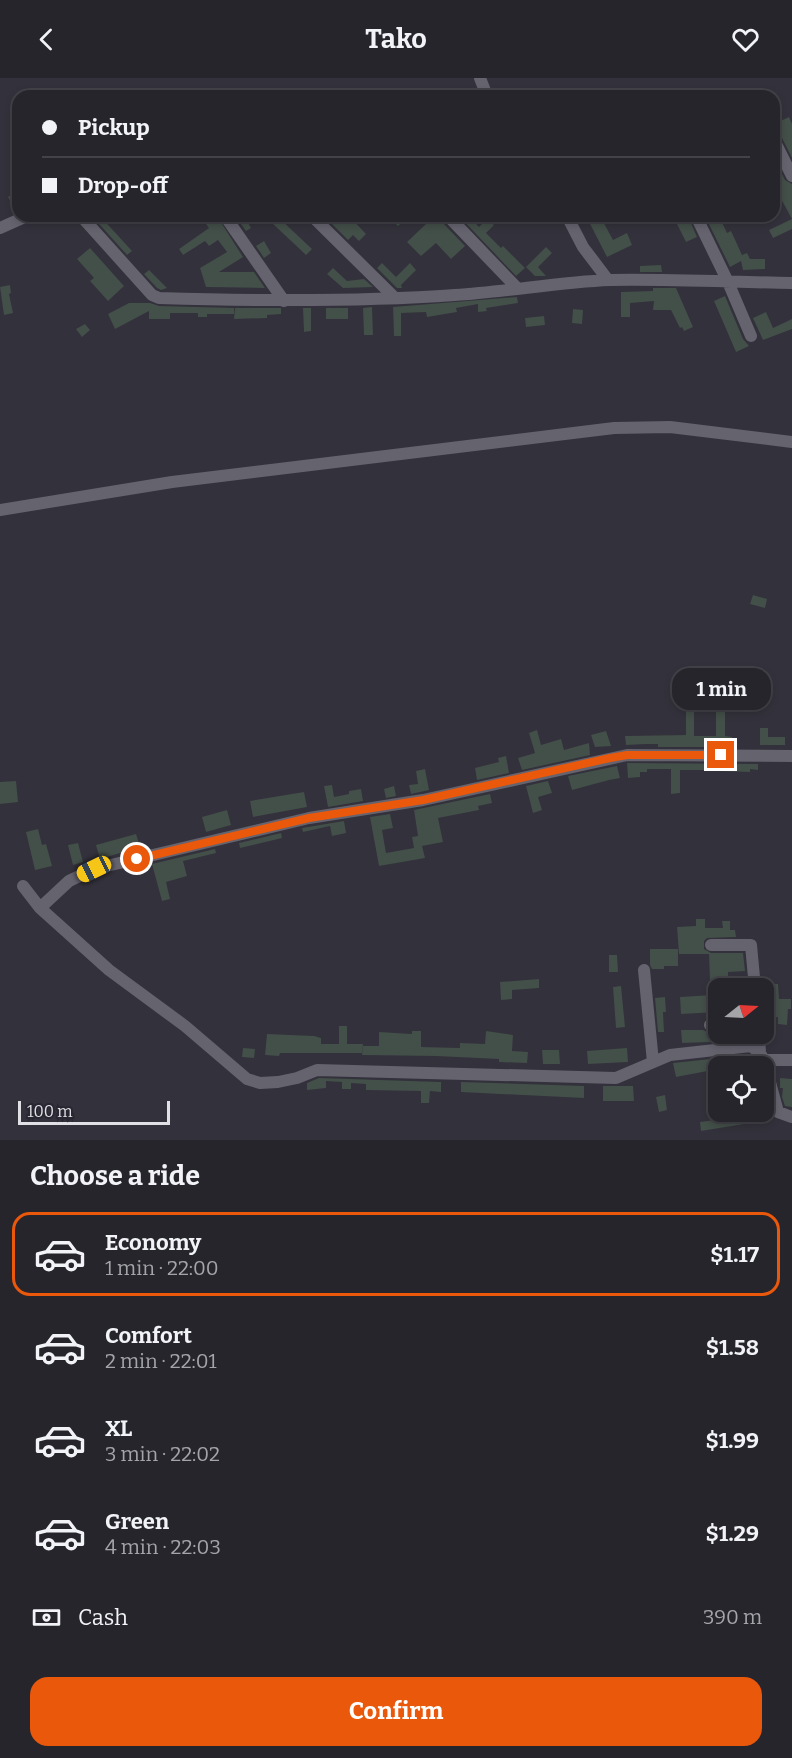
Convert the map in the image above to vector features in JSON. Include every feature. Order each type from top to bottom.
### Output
[{"type":"street","points":[[780,152],[792,176]]},
{"type":"street","points":[[86,222],[154,297],[284,301],[395,298],[457,295],[608,280],[792,283]]},
{"type":"street","points":[[229,222],[284,301]]},
{"type":"street","points":[[318,222],[395,298]]},
{"type":"street","points":[[454,222],[517,288]]},
{"type":"street","points":[[570,222],[583,247],[608,280]]},
{"type":"street","points":[[699,222],[751,336]]},
{"type":"street","points":[[0,510],[172,482],[614,428],[670,427],[792,442]]},
{"type":"street","points":[[40,908],[69,881],[94,869],[309,818],[423,800],[627,755],[792,756]]},
{"type":"street","points":[[23,886],[40,908],[109,970],[185,1026],[247,1079],[260,1083],[297,1078],[317,1070],[616,1078],[669,1055],[758,1053],[792,1060]]},
{"type":"street","points":[[711,945],[752,945],[754,978]]},
{"type":"street","points":[[644,970],[653,1062]]},
{"type":"street","points":[[749,1044],[758,1053]]},
{"type":"street","points":[[758,1044],[758,1053],[778,1112],[792,1117]]},
{"type":"building","points":[[789,117],[792,124],[792,158],[780,135],[780,121]]},
{"type":"building","points":[[780,170],[785,180],[792,184],[792,219],[780,197]]},
{"type":"building","points":[[792,219],[792,229],[773,238],[769,230]]},
{"type":"building","points":[[97,222],[105,222],[132,251],[127,255]]},
{"type":"building","points":[[205,222],[221,222],[243,257],[219,272],[254,272],[265,288],[206,287],[200,268],[227,252],[218,240],[209,246],[205,241],[183,255],[179,249],[209,228]]},
{"type":"building","points":[[240,222],[248,222],[251,228],[246,231]]},
{"type":"building","points":[[283,222],[312,249],[306,255],[272,223]]},
{"type":"building","points":[[330,222],[355,222],[366,234],[359,241],[353,235],[348,240]]},
{"type":"building","points":[[424,222],[442,222],[465,246],[451,259],[436,243],[421,256],[407,242],[426,224]]},
{"type":"building","points":[[465,222],[474,222],[479,227],[484,222],[490,222],[494,225],[486,233],[525,268],[516,276]]},
{"type":"building","points":[[589,222],[603,222],[613,240],[627,233],[632,245],[607,257]]},
{"type":"building","points":[[676,222],[691,222],[697,237],[686,242]]},
{"type":"building","points":[[708,222],[722,222],[727,233],[731,231],[742,255],[747,253],[750,259],[765,259],[765,269],[743,270],[741,261],[730,267]]},
{"type":"building","points":[[264,241],[271,253],[264,258],[256,246]]},
{"type":"building","points":[[546,247],[552,253],[538,267],[546,276],[535,276],[526,267]]},
{"type":"building","points":[[90,248],[124,286],[108,301],[90,281],[94,278],[77,259]]},
{"type":"building","points":[[382,263],[396,277],[410,263],[416,270],[401,285],[402,288],[397,288],[377,268]]},
{"type":"building","points":[[661,265],[662,272],[640,272],[640,266]]},
{"type":"building","points":[[333,268],[347,281],[364,279],[373,287],[343,288],[327,274]]},
{"type":"building","points":[[149,270],[167,288],[161,290],[157,288],[144,274]]},
{"type":"building","points":[[10,285],[11,293],[9,294],[13,313],[4,315],[0,287]]},
{"type":"building","points":[[653,288],[676,288],[693,327],[684,331],[682,327],[680,328],[671,310],[653,310],[654,301],[630,303],[630,317],[621,317],[621,292],[653,291]]},
{"type":"building","points":[[725,296],[743,339],[749,346],[736,352],[714,301]]},
{"type":"building","points":[[517,297],[518,303],[486,308],[487,311],[478,312],[478,304],[456,308],[457,312],[427,317],[426,312],[401,313],[401,336],[394,336],[393,307]]},
{"type":"building","points":[[129,303],[234,308],[234,314],[207,314],[207,317],[198,317],[198,313],[170,313],[170,319],[149,319],[149,311],[115,329],[108,314]]},
{"type":"building","points":[[372,307],[373,335],[364,335],[363,308]]},
{"type":"building","points":[[235,308],[281,308],[281,314],[267,315],[267,318],[234,319]]},
{"type":"building","points":[[303,308],[311,308],[311,331],[304,332]]},
{"type":"building","points":[[326,308],[348,308],[348,319],[326,319]]},
{"type":"building","points":[[573,309],[583,310],[582,324],[572,323]]},
{"type":"building","points":[[766,312],[773,328],[792,319],[792,329],[763,340],[753,318]]},
{"type":"building","points":[[544,316],[545,325],[526,327],[525,318]]},
{"type":"building","points":[[85,324],[90,330],[82,337],[76,329]]},
{"type":"building","points":[[753,595],[767,599],[765,608],[750,604]]},
{"type":"building","points":[[716,702],[725,702],[725,736],[732,737],[732,747],[626,745],[625,736],[686,735],[686,709],[694,709],[694,736],[716,736]]},
{"type":"building","points":[[760,728],[768,728],[768,737],[785,737],[785,745],[760,745]]},
{"type":"building","points":[[537,730],[541,745],[561,739],[564,750],[589,743],[590,755],[522,770],[518,758],[535,753],[529,733]]},
{"type":"building","points":[[606,731],[611,746],[595,747],[591,735]]},
{"type":"building","points":[[506,756],[509,773],[477,780],[475,768],[499,762],[498,758]]},
{"type":"building","points":[[627,763],[758,764],[758,770],[720,771],[720,767],[704,766],[704,770],[680,770],[680,793],[671,794],[671,769],[647,769],[647,772],[640,772],[640,777],[628,778]]},
{"type":"building","points":[[617,766],[620,778],[572,790],[568,776]]},
{"type":"building","points":[[425,769],[429,790],[411,794],[409,785],[418,784],[416,771]]},
{"type":"building","points":[[16,781],[18,802],[0,804],[0,782]]},
{"type":"building","points":[[548,781],[552,793],[538,797],[542,810],[533,813],[526,786]]},
{"type":"building","points":[[332,785],[334,797],[361,789],[363,801],[328,807],[324,786]]},
{"type":"building","points":[[394,786],[396,796],[386,798],[384,789]]},
{"type":"building","points":[[304,792],[307,807],[253,817],[250,801]]},
{"type":"building","points":[[490,794],[492,803],[478,806],[479,810],[438,818],[443,842],[422,846],[425,858],[379,866],[370,817],[390,814],[393,828],[382,830],[386,853],[414,848],[412,837],[418,836],[414,810]]},
{"type":"building","points":[[227,810],[231,825],[206,832],[202,817]]},
{"type":"building","points":[[344,821],[346,833],[332,836],[330,826],[303,832],[302,828]]},
{"type":"building","points":[[38,829],[42,845],[46,844],[52,866],[35,870],[26,832]]},
{"type":"building","points":[[281,833],[282,838],[240,848],[239,843]]},
{"type":"building","points":[[136,834],[140,847],[100,859],[96,845]]},
{"type":"building","points":[[78,843],[83,862],[73,865],[68,845]]},
{"type":"building","points":[[215,849],[216,853],[183,861],[187,876],[166,882],[170,899],[162,901],[152,864]]},
{"type":"building","points":[[696,919],[705,919],[705,928],[723,928],[722,921],[730,921],[730,930],[735,930],[736,937],[707,938],[704,941],[704,949],[711,953],[743,953],[745,971],[728,972],[728,978],[710,978],[709,954],[679,954],[677,927],[696,926]]},
{"type":"building","points":[[650,949],[678,949],[678,966],[652,969]]},
{"type":"building","points":[[609,955],[617,955],[618,972],[609,972]]},
{"type":"building","points":[[539,979],[539,988],[512,990],[512,999],[501,1000],[500,982]]},
{"type":"building","points":[[774,984],[778,984],[779,999],[791,999],[787,1025],[778,1024],[778,1017],[774,1017]]},
{"type":"building","points":[[621,986],[625,1027],[616,1028],[613,987]]},
{"type":"building","points":[[708,995],[708,1013],[681,1014],[680,997]]},
{"type":"building","points":[[665,997],[664,1032],[658,1032],[655,998]]},
{"type":"building","points":[[339,1026],[347,1026],[347,1044],[363,1044],[362,1053],[265,1055],[267,1034],[314,1036],[321,1038],[321,1044],[339,1044]]},
{"type":"building","points":[[681,1030],[703,1030],[708,1032],[708,1042],[682,1043]]},
{"type":"building","points":[[412,1031],[421,1031],[421,1047],[460,1048],[460,1043],[485,1044],[486,1031],[513,1035],[512,1051],[528,1052],[527,1063],[499,1062],[499,1059],[362,1055],[363,1046],[379,1046],[379,1032],[412,1034]]},
{"type":"building","points":[[243,1048],[255,1049],[254,1058],[242,1057]]},
{"type":"building","points":[[627,1048],[628,1062],[588,1064],[587,1051]]},
{"type":"building","points":[[542,1050],[559,1050],[560,1064],[543,1064]]},
{"type":"building","points":[[708,1059],[708,1071],[676,1077],[673,1063]]},
{"type":"building","points":[[319,1078],[441,1082],[441,1092],[430,1091],[429,1103],[421,1103],[421,1091],[366,1090],[366,1084],[351,1083],[351,1089],[342,1089],[342,1082],[326,1081],[326,1088],[307,1090],[307,1083]]},
{"type":"building","points":[[780,1078],[792,1079],[792,1107],[785,1106]]},
{"type":"building","points":[[461,1082],[584,1086],[584,1098],[461,1092]]},
{"type":"building","points":[[603,1086],[633,1086],[634,1101],[603,1101]]},
{"type":"building","points":[[665,1095],[667,1110],[659,1112],[656,1097]]},
{"type":"building","points":[[708,1121],[757,1122],[701,1131],[700,1122]]},
{"type":"route","points":[[137,859],[309,818],[423,800],[593,761],[627,755],[721,755]]}]
